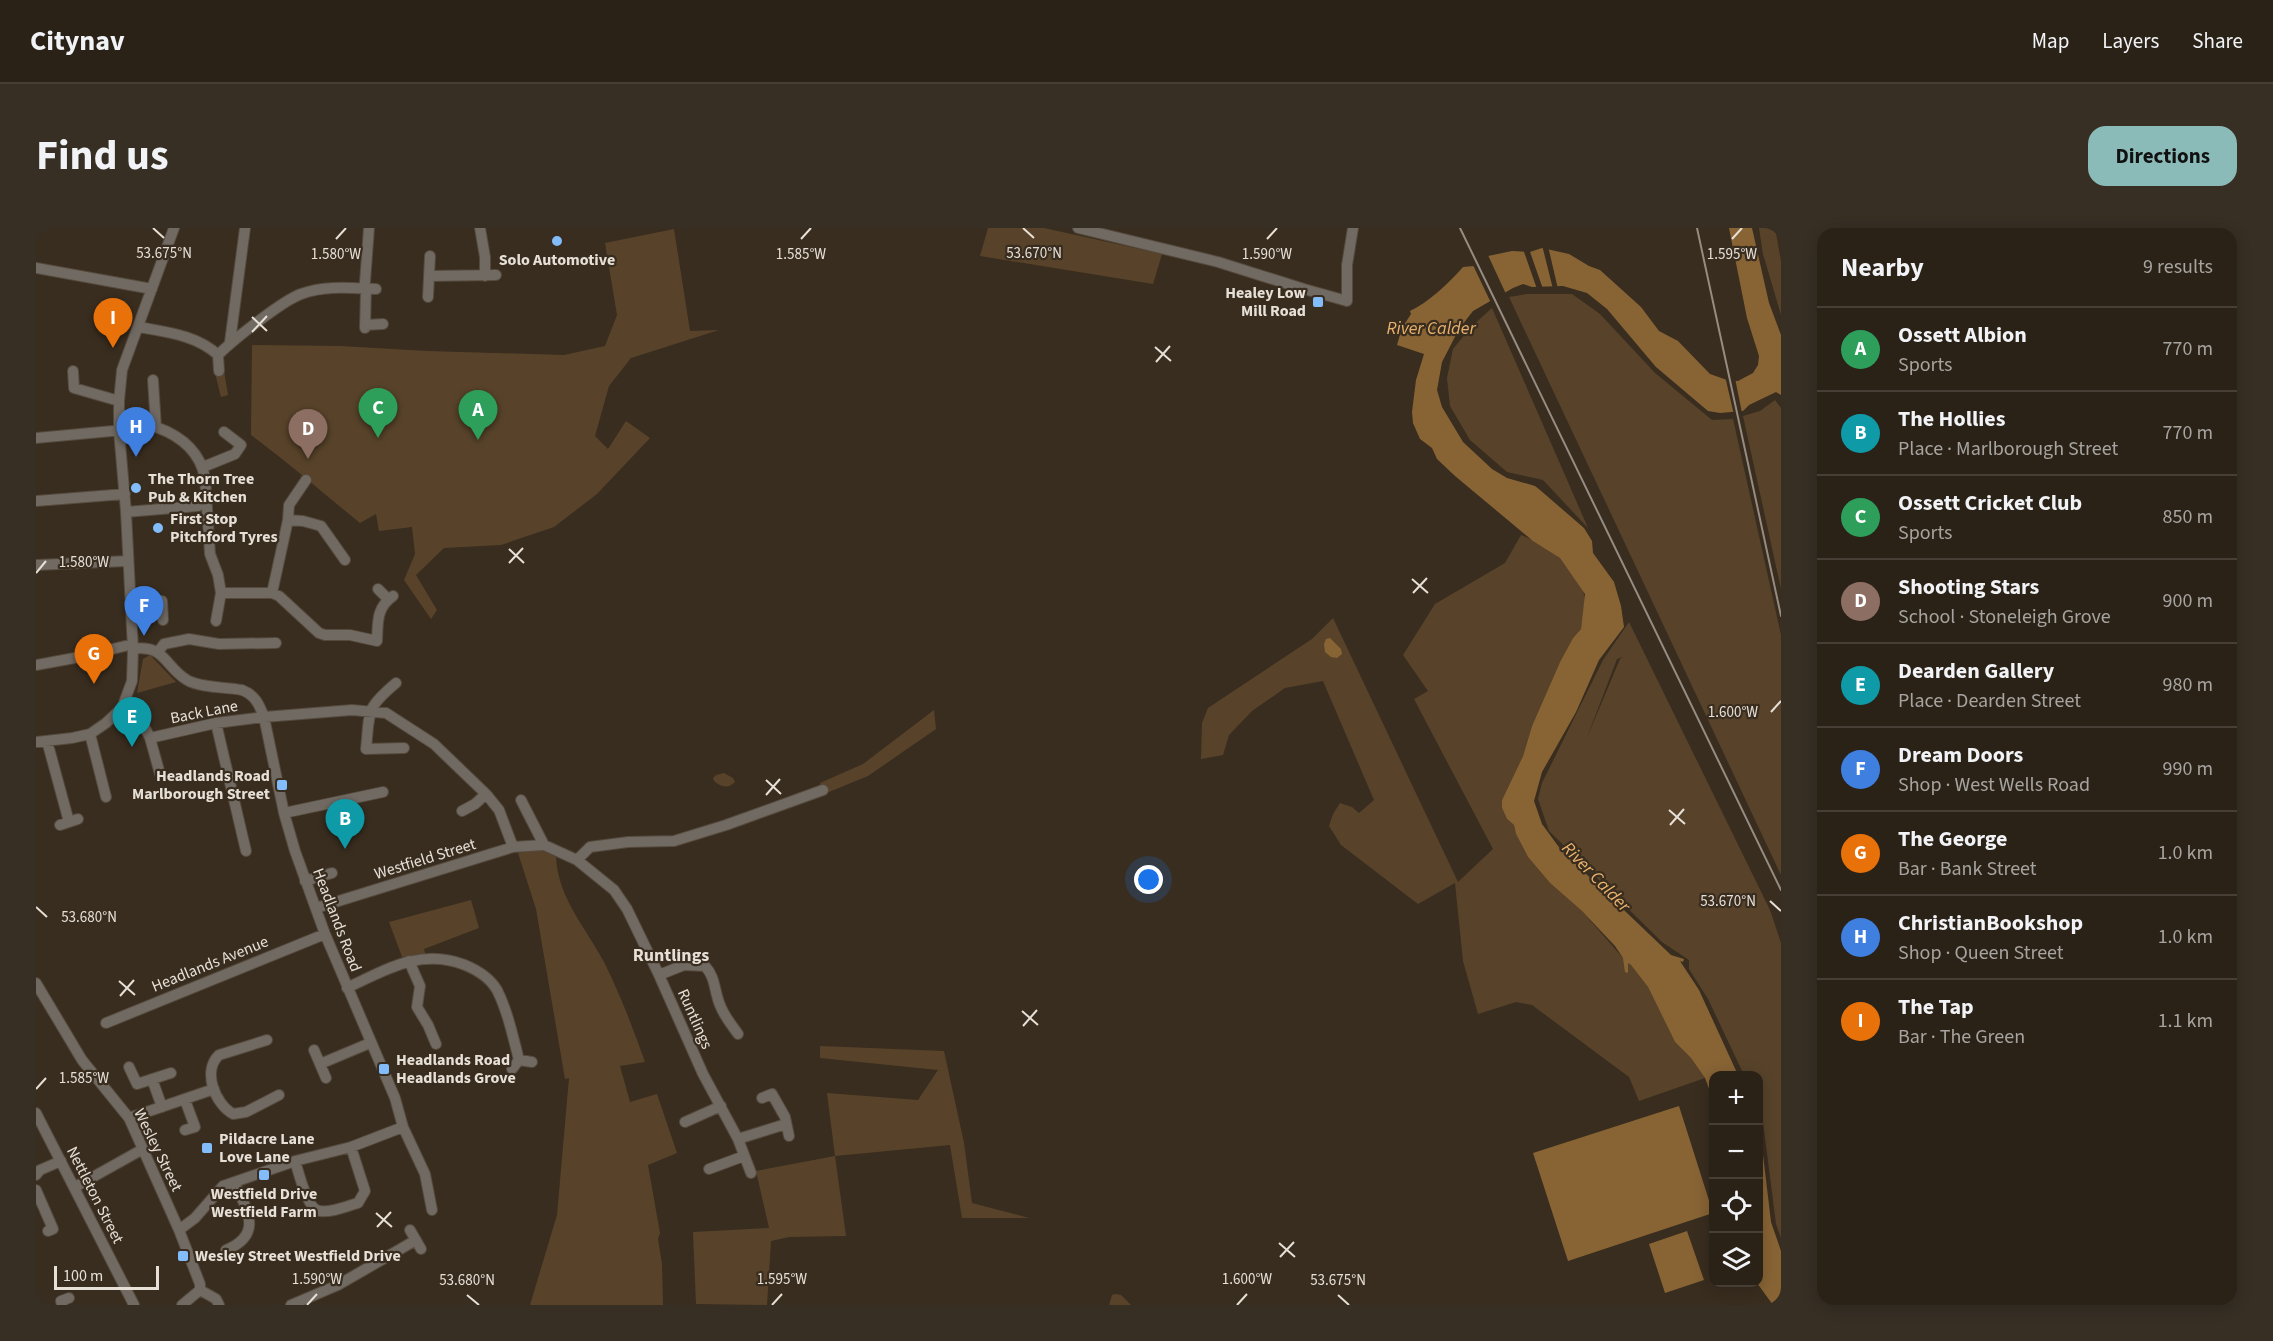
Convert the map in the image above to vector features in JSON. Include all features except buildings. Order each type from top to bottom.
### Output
[{"type":"street","points":[[69,822],[41,742],[90,734],[122,708],[132,681],[133,646],[119,401],[122,370],[174,228]]},
{"type":"street","points":[[230,342],[245,228]]},
{"type":"street","points":[[369,228],[369,286],[365,326],[383,324]]},
{"type":"street","points":[[429,276],[491,276],[480,228]]},
{"type":"street","points":[[1078,228],[1224,263],[1304,290],[1347,301],[1347,265],[1353,228]]},
{"type":"street","points":[[428,297],[430,256]]},
{"type":"street","points":[[36,268],[152,289]]},
{"type":"street","points":[[219,371],[218,355],[230,342],[301,294],[326,288],[369,286]]},
{"type":"street","points":[[139,327],[184,336],[205,345],[218,355]]},
{"type":"street","points":[[73,371],[74,388],[119,401]]},
{"type":"street","points":[[153,380],[156,427]]},
{"type":"street","points":[[36,438],[156,427],[169,432],[190,446],[203,467],[210,554],[218,575],[221,593],[216,621]]},
{"type":"street","points":[[203,467],[235,454],[241,445],[224,432]]},
{"type":"street","points":[[272,593],[288,520],[289,505],[306,480]]},
{"type":"street","points":[[36,501],[125,494]]},
{"type":"street","points":[[126,512],[198,506]]},
{"type":"street","points":[[288,520],[321,526],[334,550],[345,560]]},
{"type":"street","points":[[36,565],[128,561]]},
{"type":"street","points":[[221,593],[272,593],[279,596],[319,633],[325,635],[350,634],[377,641],[378,614],[391,598],[378,589]]},
{"type":"street","points":[[130,603],[162,601],[163,620]]},
{"type":"street","points":[[36,665],[133,646],[158,652],[164,644],[189,639],[219,644],[276,643]]},
{"type":"street","name":"Headlands Road","points":[[158,652],[188,681],[242,690],[251,693],[259,704],[264,717],[284,813],[305,881],[347,988],[395,1098],[403,1127],[424,1174],[432,1210]]},
{"type":"street","points":[[396,683],[376,699],[370,710],[366,749],[404,748]]},
{"type":"street","points":[[122,708],[143,724],[150,738],[160,774]]},
{"type":"street","name":"Back Lane","points":[[150,738],[216,723],[319,711],[370,710],[394,716],[435,744],[486,794],[503,818],[513,847]]},
{"type":"street","points":[[216,723],[246,850]]},
{"type":"street","points":[[90,734],[106,797]]},
{"type":"street","points":[[577,860],[590,846],[674,841],[823,790]]},
{"type":"street","points":[[284,813],[383,792]]},
{"type":"street","points":[[462,810],[482,800],[486,794]]},
{"type":"street","points":[[521,800],[544,845]]},
{"type":"street","name":"Runtlings","points":[[544,845],[577,860],[614,890],[627,909],[703,1074],[738,1139],[751,1173]]},
{"type":"street","name":"Westfield Street","points":[[316,908],[513,847],[544,845]]},
{"type":"street","points":[[305,881],[332,873]]},
{"type":"street","name":"Headlands Avenue","points":[[106,1023],[325,934]]},
{"type":"street","points":[[347,988],[409,961],[426,957],[454,961],[477,970],[496,989],[500,1013],[513,1035],[515,1065],[532,1062]]},
{"type":"street","points":[[409,961],[420,986],[417,1007],[428,1025],[435,1047]]},
{"type":"street","points":[[659,975],[684,965],[705,966],[715,981],[720,1004],[727,1019],[738,1034]]},
{"type":"street","name":"Wesley Street","points":[[36,983],[82,1060],[129,1118],[179,1230],[201,1290]]},
{"type":"street","points":[[267,1040],[250,1041],[219,1055],[214,1059],[211,1073],[214,1089],[222,1105],[233,1114],[246,1112],[274,1100]]},
{"type":"street","points":[[320,1065],[370,1043]]},
{"type":"street","points":[[314,1050],[326,1078]]},
{"type":"street","points":[[129,1067],[137,1084],[171,1073]]},
{"type":"street","points":[[152,1079],[162,1107]]},
{"type":"street","points":[[129,1118],[214,1089]]},
{"type":"street","points":[[769,1092],[785,1117],[789,1136]]},
{"type":"street","points":[[185,1100],[195,1127],[185,1130]]},
{"type":"street","points":[[685,1122],[721,1106]]},
{"type":"street","name":"Nettleton Street","points":[[36,1113],[134,1305]]},
{"type":"street","points":[[738,1139],[786,1125]]},
{"type":"street","points":[[179,1230],[195,1218],[224,1186],[295,1161],[351,1147],[403,1127]]},
{"type":"street","points":[[295,1161],[312,1207],[323,1212],[358,1203],[365,1191],[351,1147]]},
{"type":"street","points":[[75,1187],[143,1149]]},
{"type":"street","points":[[708,1169],[744,1156]]},
{"type":"street","points":[[36,1174],[61,1161]]},
{"type":"street","points":[[226,1250],[252,1235],[249,1217],[234,1182]]},
{"type":"street","points":[[36,1190],[53,1229],[48,1231]]},
{"type":"street","points":[[291,1305],[338,1285],[418,1245],[410,1230]]},
{"type":"street","points":[[182,1305],[201,1290],[216,1299],[219,1305]]},
{"type":"shaded area","points":[[988,228],[1044,228],[1162,254],[1153,284],[980,256]]},
{"type":"shaded area","points":[[1759,228],[1775,228],[1781,261],[1781,315],[1763,254]]},
{"type":"shaded area","points":[[674,229],[690,331],[719,330],[631,358],[609,386],[595,436],[608,449],[626,421],[650,438],[597,494],[554,527],[501,545],[444,548],[416,575],[437,610],[431,619],[404,580],[415,554],[412,527],[379,531],[376,514],[360,523],[251,435],[252,345],[340,346],[564,355],[605,346],[617,315],[605,243]]},
{"type":"shaded area","points":[[1527,294],[1572,294],[1600,314],[1655,373],[1712,420],[1733,419],[1781,635],[1781,875],[1509,297]]},
{"type":"shaded area","points":[[1492,308],[1588,528],[1543,480],[1507,472],[1470,440],[1450,406],[1447,378],[1453,349],[1470,328]]},
{"type":"shaded area","points":[[224,371],[228,395],[221,397],[215,373]]},
{"type":"shaded area","points":[[1775,400],[1781,408],[1781,589],[1743,416],[1760,411]]},
{"type":"shaded area","points":[[1521,535],[1540,543],[1560,558],[1583,589],[1585,600],[1581,629],[1573,638],[1560,662],[1532,726],[1523,756],[1502,800],[1502,808],[1507,819],[1514,825],[1528,857],[1550,883],[1582,911],[1648,987],[1675,1042],[1691,1058],[1705,1078],[1639,1101],[1629,1077],[1532,1005],[1516,1002],[1478,1014],[1463,961],[1455,883],[1418,904],[1341,845],[1329,826],[1340,803],[1352,807],[1359,813],[1374,800],[1323,681],[1285,688],[1252,711],[1229,735],[1223,755],[1201,759],[1202,723],[1208,708],[1312,639],[1333,618],[1458,882],[1493,849],[1414,699],[1428,691],[1403,655],[1435,604],[1505,563]]},
{"type":"shaded area","points":[[1629,622],[1770,910],[1781,943],[1781,1238],[1776,1224],[1763,1122],[1763,1071],[1742,1071],[1708,999],[1689,969],[1689,960],[1662,942],[1549,831],[1538,799],[1542,783],[1603,660]],"holes":[[[1623,657],[1620,659],[1586,740],[1617,659]]]},
{"type":"shaded area","points":[[150,655],[176,682],[137,693],[143,659]]},
{"type":"shaded area","points":[[934,710],[936,729],[868,776],[824,794],[820,783],[863,764]]},
{"type":"shaded area","points":[[724,773],[733,778],[735,782],[730,786],[719,785],[714,781],[713,778],[716,775]]},
{"type":"shaded area","points":[[543,851],[556,857],[558,872],[567,899],[610,974],[645,1062],[620,1066],[630,1102],[657,1094],[677,1153],[648,1165],[660,1233],[658,1239],[662,1264],[663,1305],[530,1305],[557,1215],[569,1078],[565,1079],[536,909],[518,853]]},
{"type":"shaded area","points":[[471,900],[479,928],[424,949],[426,957],[404,962],[389,922]]},
{"type":"shaded area","points":[[820,1046],[944,1051],[964,1143],[972,1203],[1029,1218],[962,1218],[950,1145],[835,1156],[827,1093],[918,1100],[938,1070],[820,1058]]},
{"type":"shaded area","points":[[835,1156],[846,1236],[789,1237],[771,1241],[767,1305],[696,1304],[693,1232],[769,1228],[756,1171]]},
{"type":"shaded area","points":[[1112,1295],[1121,1295],[1131,1305],[1109,1305]]},
{"type":"water","name":"River Calder","points":[[1729,228],[1752,228],[1769,303],[1781,335],[1781,395],[1776,392],[1749,405],[1743,411],[1720,413],[1708,411],[1656,367],[1607,309],[1587,293],[1563,286],[1532,287],[1523,284],[1473,311],[1459,329],[1442,362],[1437,390],[1442,407],[1463,442],[1492,469],[1507,478],[1535,486],[1584,528],[1592,541],[1593,553],[1614,582],[1624,627],[1599,660],[1576,712],[1542,772],[1534,801],[1542,824],[1561,850],[1671,955],[1684,959],[1683,962],[1680,961],[1699,990],[1736,1071],[1709,1071],[1709,1088],[1705,1078],[1691,1058],[1675,1042],[1648,987],[1628,963],[1628,973],[1625,972],[1623,958],[1615,946],[1582,911],[1550,883],[1528,857],[1514,825],[1507,819],[1502,808],[1502,800],[1523,756],[1532,726],[1560,662],[1573,638],[1581,629],[1585,594],[1560,558],[1533,541],[1455,476],[1437,459],[1432,448],[1420,439],[1413,423],[1412,412],[1416,380],[1424,354],[1397,345],[1402,328],[1411,314],[1410,311],[1438,292],[1463,267],[1474,266],[1488,256],[1512,251],[1530,252],[1542,248],[1569,254],[1600,270],[1641,307],[1659,331],[1678,341],[1710,374],[1727,380],[1738,381],[1753,373],[1758,365],[1759,356],[1747,318]]},
{"type":"water","points":[[1330,638],[1341,649],[1342,654],[1337,658],[1325,652],[1324,644],[1326,639]]},
{"type":"water","points":[[1679,1106],[1709,1200],[1709,1214],[1568,1261],[1533,1153]]},
{"type":"water","points":[[1763,1155],[1771,1222],[1781,1251],[1781,1305],[1773,1305],[1760,1287],[1763,1287]]},
{"type":"water","points":[[1687,1231],[1704,1280],[1665,1293],[1649,1244]]},
{"type":"pier","points":[[1542,245],[1548,246],[1558,289],[1553,289]]},
{"type":"pier","points":[[1523,249],[1529,249],[1543,289],[1537,289]]},
{"type":"pier","points":[[1487,253],[1506,294],[1492,305],[1472,263]]},
{"type":"pier","points":[[1725,376],[1735,378],[1742,413],[1734,415]]},
{"type":"railway","points":[[1460,228],[1781,890]]},
{"type":"railway","points":[[1697,228],[1781,616]]},
{"type":"place","name":"Solo Automotive","points":[[557,241]]},
{"type":"place","name":"Healey Low Mill Road","points":[[1318,302]]},
{"type":"place","name":"The Tap","points":[[113,348]]},
{"type":"place","name":"Ossett Cricket Club","points":[[378,438]]},
{"type":"place","name":"Ossett Albion","points":[[478,440]]},
{"type":"place","name":"ChristianBookshop","points":[[136,457]]},
{"type":"place","name":"Shooting Stars","points":[[308,459]]},
{"type":"place","name":"The Thorn Tree Pub & Kitchen","points":[[136,488]]},
{"type":"place","name":"First Stop Pitchford Tyres","points":[[158,528]]},
{"type":"place","name":"Dream Doors","points":[[144,636]]},
{"type":"place","name":"The George","points":[[94,684]]},
{"type":"place","name":"Dearden Gallery","points":[[132,747]]},
{"type":"place","name":"Headlands Road Marlborough Street","points":[[282,785]]},
{"type":"place","name":"The Hollies","points":[[345,849]]},
{"type":"place","name":"Headlands Road Headlands Grove","points":[[384,1069]]},
{"type":"place","name":"Pildacre Lane Love Lane","points":[[207,1148]]},
{"type":"place","name":"Westfield Drive Westfield Farm","points":[[264,1175]]},
{"type":"place","name":"Wesley Street Westfield Drive","points":[[183,1256]]},
{"type":"district","name":"Runtlings","points":[[671,955]]}]
